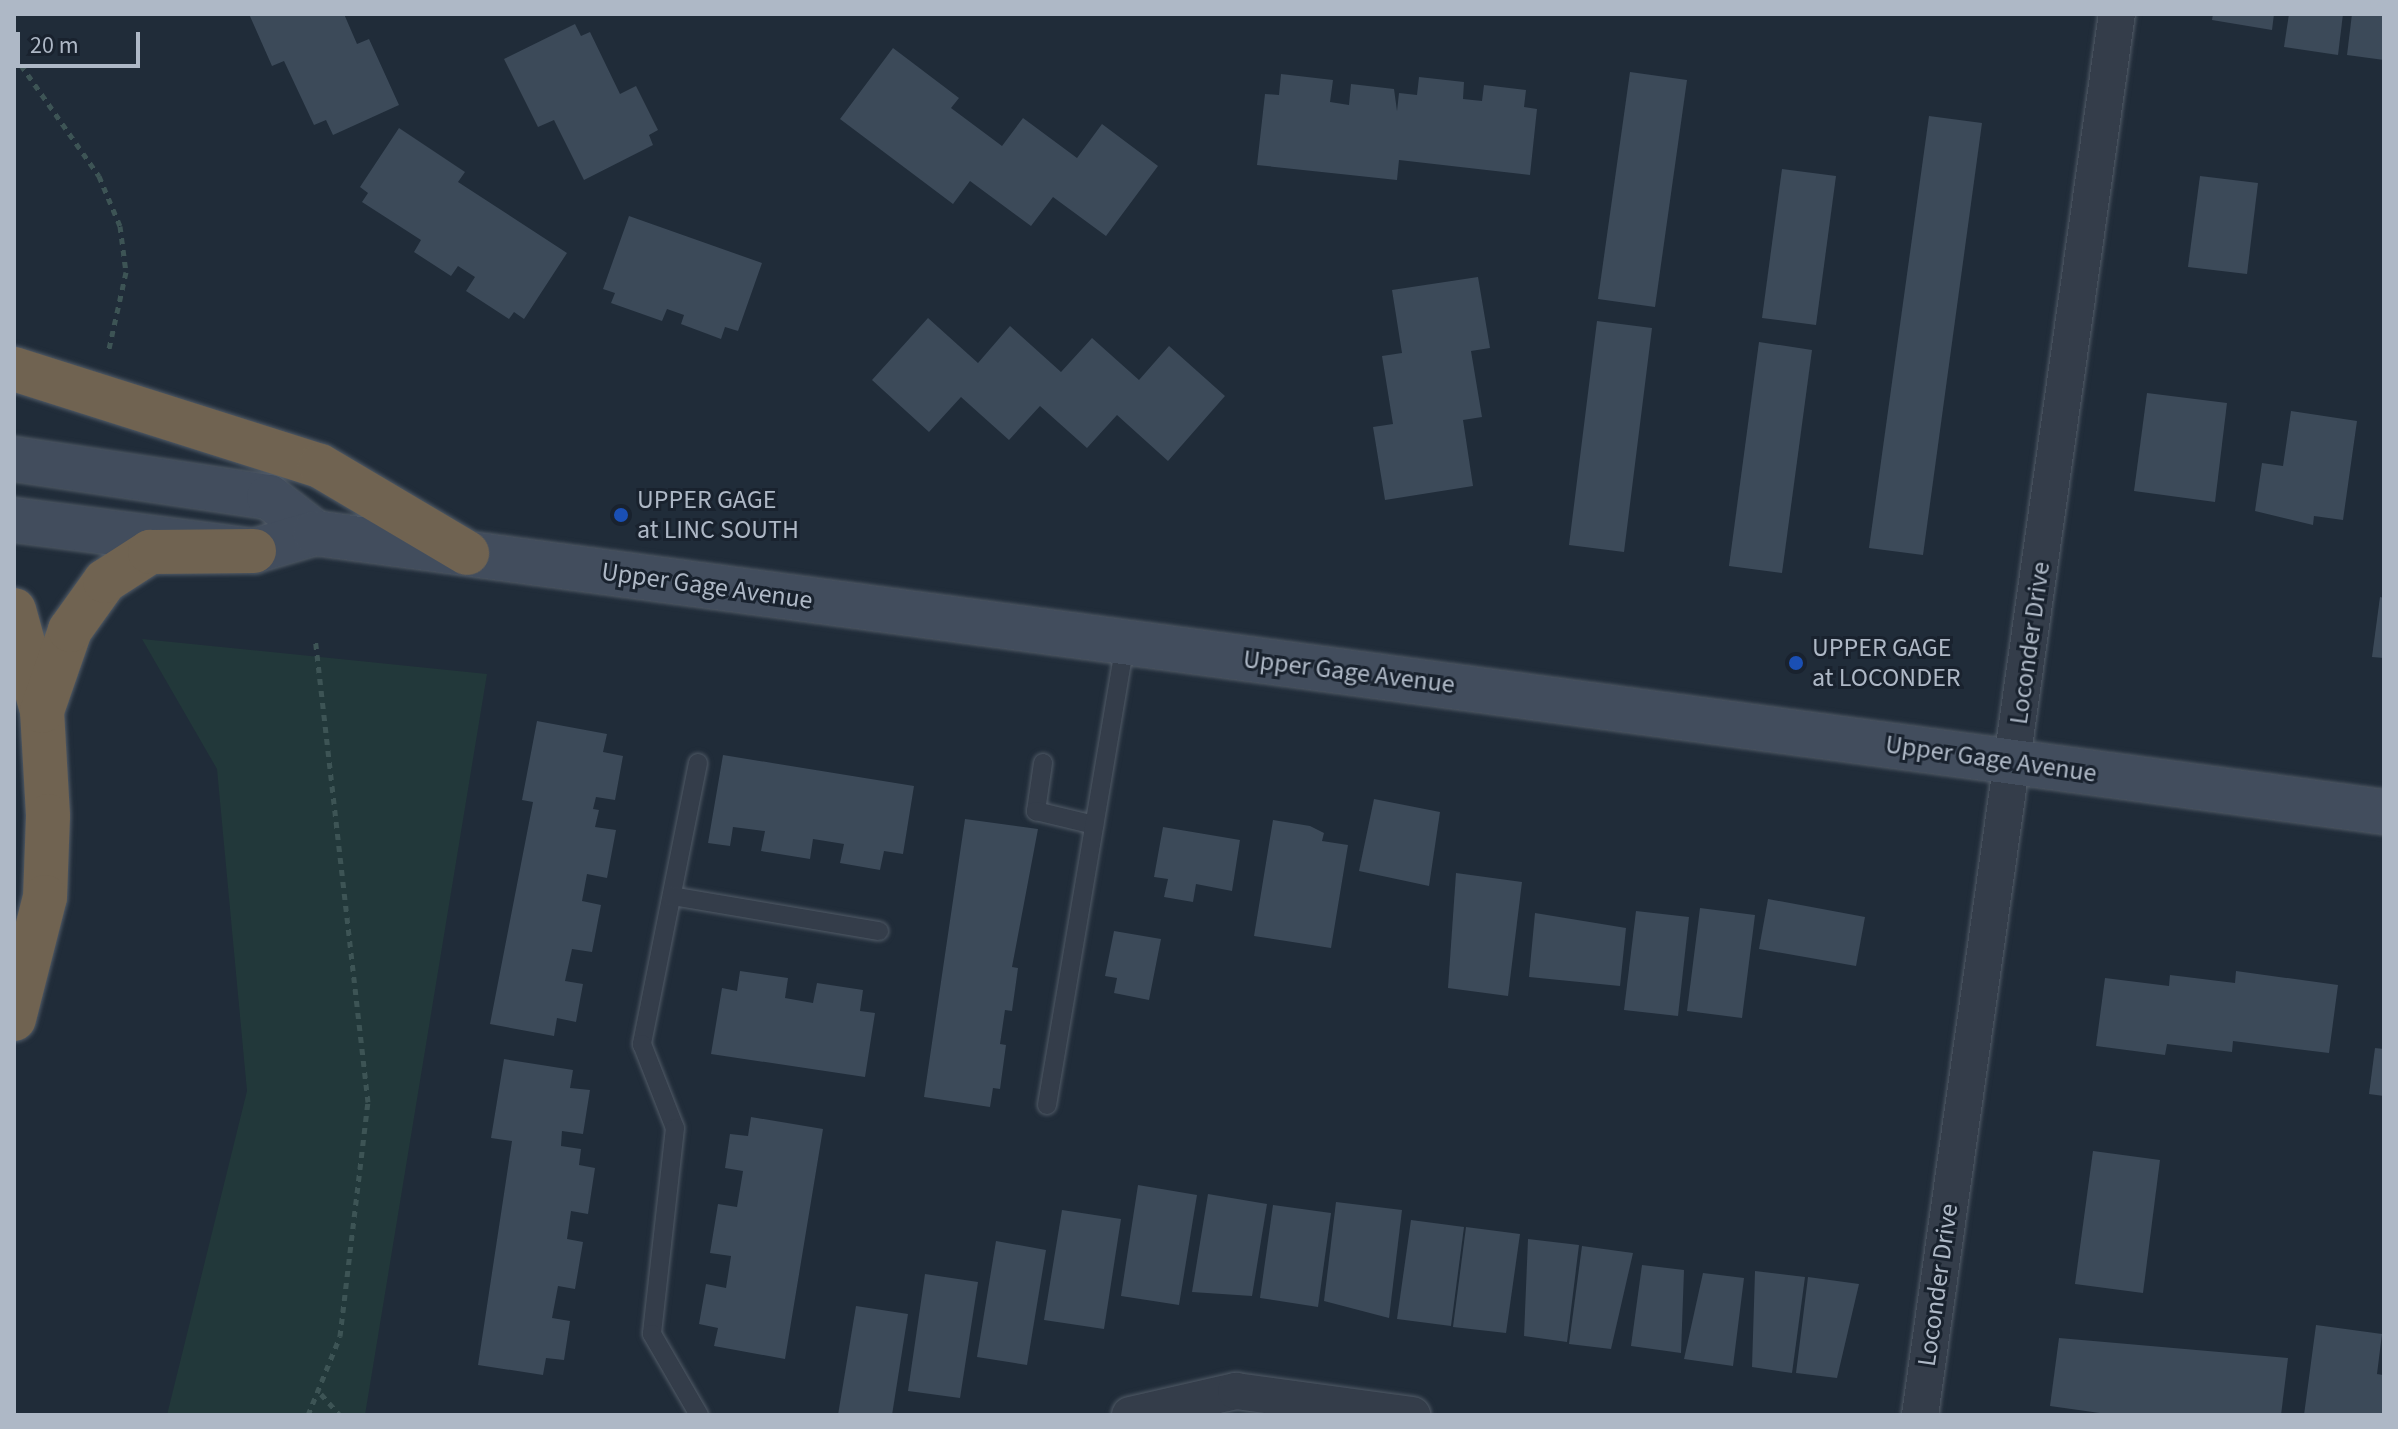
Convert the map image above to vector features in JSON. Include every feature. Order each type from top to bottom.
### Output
[{"type":"highway","points":[[14,369],[320,466],[467,553]]},
{"type":"highway","points":[[42,711],[70,630],[105,581],[150,552],[254,551]]},
{"type":"highway","points":[[14,610],[42,711],[45,897],[14,1019]]},
{"type":"main road","points":[[14,459],[269,497],[315,533]]},
{"type":"main road","name":"Upper Gage Avenue","points":[[14,520],[254,551],[315,533],[1125,645],[1660,710],[2013,764],[2384,812]]},
{"type":"street","name":"Loconder Drive","points":[[1920,1415],[2117,14]]},
{"type":"street","points":[[1130,1415],[1236,1391],[1412,1415]]},
{"type":"lane","points":[[1047,1105],[1125,645]]},
{"type":"lane","points":[[698,763],[642,1044],[675,1128],[652,1334],[699,1415]]},
{"type":"lane","points":[[1043,763],[1036,811],[1094,825]]},
{"type":"lane","points":[[672,896],[879,931]]},
{"type":"path","points":[[14,55],[99,176],[120,226],[126,272],[106,359]]},
{"type":"path","points":[[308,1415],[321,1394],[340,1336],[368,1102],[315,640]]},
{"type":"path","points":[[321,1394],[340,1415]]},
{"type":"green space","points":[[142,639],[487,674],[365,1415],[167,1415],[247,1091],[217,769]]},
{"type":"building","points":[[249,14],[344,14],[357,44],[369,39],[399,105],[333,135],[326,120],[314,125],[284,61],[272,66]]},
{"type":"building","points":[[2213,14],[2274,14],[2272,30],[2212,20]]},
{"type":"building","points":[[2289,14],[2343,14],[2338,55],[2284,47]]},
{"type":"building","points":[[2352,14],[2384,14],[2384,60],[2347,55]]},
{"type":"building","points":[[575,24],[581,36],[590,32],[620,94],[636,86],[658,130],[649,135],[653,145],[584,180],[554,120],[538,127],[504,59]]},
{"type":"building","points":[[893,48],[959,98],[951,108],[1002,146],[1023,118],[1077,158],[1102,124],[1158,166],[1106,236],[1053,197],[1031,226],[970,181],[953,204],[840,119]]},
{"type":"building","points":[[1630,72],[1687,80],[1655,307],[1598,299]]},
{"type":"building","points":[[1281,74],[1333,80],[1330,102],[1349,105],[1351,84],[1394,89],[1397,111],[1399,93],[1417,95],[1419,77],[1464,82],[1463,99],[1482,101],[1484,85],[1526,90],[1524,107],[1537,109],[1530,175],[1399,160],[1397,180],[1257,165],[1265,94],[1279,95]]},
{"type":"building","points":[[1929,116],[1982,123],[1923,555],[1869,548]]},
{"type":"building","points":[[399,128],[465,172],[458,182],[567,253],[524,319],[514,312],[509,319],[466,291],[475,277],[458,266],[451,276],[414,252],[421,240],[362,202],[368,193],[360,187]]},
{"type":"building","points":[[1782,169],[1836,176],[1816,325],[1762,318]]},
{"type":"building","points":[[2200,176],[2258,183],[2247,274],[2188,267]]},
{"type":"building","points":[[629,216],[762,263],[738,331],[725,327],[721,339],[681,324],[684,315],[667,309],[662,321],[611,303],[615,293],[603,289]]},
{"type":"building","points":[[1478,277],[1490,348],[1471,351],[1482,417],[1463,420],[1473,486],[1385,500],[1373,427],[1393,424],[1382,356],[1402,353],[1392,290]]},
{"type":"building","points":[[928,318],[978,363],[1010,326],[1061,372],[1092,338],[1139,380],[1169,346],[1225,396],[1168,461],[1117,415],[1087,448],[1040,406],[1009,440],[961,397],[929,432],[872,380]]},
{"type":"building","points":[[1597,321],[1652,328],[1624,552],[1569,545]]},
{"type":"building","points":[[1759,342],[1812,350],[1782,573],[1729,566]]},
{"type":"building","points":[[2147,393],[2227,403],[2215,502],[2134,491]]},
{"type":"building","points":[[2291,411],[2357,421],[2343,520],[2314,516],[2313,525],[2255,511],[2262,463],[2283,466]]},
{"type":"building","points":[[2380,597],[2384,598],[2384,658],[2372,657]]},
{"type":"building","points":[[537,721],[607,734],[603,752],[623,756],[615,800],[596,797],[593,809],[599,810],[595,827],[616,830],[607,878],[587,874],[582,901],[601,905],[592,952],[572,949],[565,981],[583,984],[576,1022],[557,1018],[554,1036],[490,1024],[533,802],[522,800]]},
{"type":"building","points":[[723,755],[914,786],[903,854],[884,851],[880,870],[840,863],[844,844],[813,839],[810,859],[761,851],[765,831],[733,827],[730,846],[708,843]]},
{"type":"building","points":[[1374,799],[1440,812],[1429,886],[1359,871]]},
{"type":"building","points":[[965,819],[1038,829],[1012,967],[1018,968],[1012,1011],[1005,1010],[1000,1044],[1006,1045],[1000,1089],[993,1088],[990,1107],[924,1097]]},
{"type":"building","points":[[1273,820],[1310,826],[1324,833],[1322,841],[1348,845],[1331,948],[1254,936]]},
{"type":"building","points":[[1163,827],[1240,840],[1232,891],[1196,884],[1193,902],[1164,897],[1168,879],[1154,877]]},
{"type":"building","points":[[1456,873],[1522,882],[1508,996],[1448,988]]},
{"type":"building","points":[[1768,899],[1865,917],[1856,966],[1759,949]]},
{"type":"building","points":[[1700,908],[1755,915],[1742,1018],[1687,1011]]},
{"type":"building","points":[[1636,911],[1689,917],[1678,1016],[1624,1010]]},
{"type":"building","points":[[1535,913],[1626,928],[1620,986],[1529,977]]},
{"type":"building","points":[[1114,931],[1161,939],[1149,1000],[1114,993],[1117,978],[1105,976]]},
{"type":"building","points":[[740,971],[788,978],[785,998],[813,1003],[817,983],[863,990],[860,1011],[875,1013],[865,1077],[711,1054],[722,988],[737,991]]},
{"type":"building","points":[[2236,971],[2338,985],[2329,1053],[2233,1041],[2232,1052],[2167,1044],[2165,1055],[2096,1046],[2105,978],[2169,986],[2170,975],[2235,983]]},
{"type":"building","points":[[2375,1048],[2384,1049],[2384,1096],[2369,1094]]},
{"type":"building","points":[[504,1059],[573,1070],[570,1088],[590,1090],[583,1134],[562,1131],[561,1146],[581,1149],[579,1165],[595,1168],[588,1214],[571,1211],[567,1239],[583,1242],[575,1289],[558,1286],[552,1318],[570,1321],[564,1360],[546,1358],[543,1375],[478,1365],[512,1141],[491,1138]]},
{"type":"building","points":[[751,1117],[823,1129],[785,1359],[714,1346],[718,1328],[699,1324],[706,1284],[726,1288],[731,1256],[710,1253],[718,1204],[737,1207],[743,1171],[725,1168],[730,1134],[748,1136]]},
{"type":"building","points":[[2093,1151],[2160,1160],[2143,1293],[2075,1284]]},
{"type":"building","points":[[1138,1185],[1197,1195],[1179,1305],[1121,1296]]},
{"type":"building","points":[[1208,1194],[1267,1204],[1252,1296],[1192,1292]]},
{"type":"building","points":[[1336,1202],[1402,1210],[1389,1318],[1324,1301]]},
{"type":"building","points":[[1273,1205],[1331,1213],[1318,1307],[1260,1298]]},
{"type":"building","points":[[1062,1210],[1121,1219],[1104,1329],[1044,1320]]},
{"type":"building","points":[[1411,1220],[1464,1227],[1451,1326],[1397,1319]]},
{"type":"building","points":[[1466,1227],[1520,1234],[1506,1333],[1453,1327]]},
{"type":"building","points":[[1528,1239],[1579,1245],[1567,1342],[1524,1336]]},
{"type":"building","points":[[996,1241],[1046,1250],[1027,1365],[977,1357]]},
{"type":"building","points":[[1582,1246],[1633,1253],[1611,1349],[1569,1344]]},
{"type":"building","points":[[1642,1265],[1684,1270],[1681,1353],[1631,1346]]},
{"type":"building","points":[[1755,1271],[1805,1277],[1792,1373],[1752,1367]]},
{"type":"building","points":[[1703,1273],[1744,1278],[1733,1366],[1684,1359]]},
{"type":"building","points":[[925,1274],[978,1282],[960,1398],[908,1391]]},
{"type":"building","points":[[1808,1277],[1859,1284],[1837,1378],[1796,1373]]},
{"type":"building","points":[[856,1306],[908,1314],[892,1415],[838,1415]]},
{"type":"building","points":[[2316,1325],[2382,1334],[2377,1374],[2383,1375],[2384,1415],[2304,1415]]},
{"type":"building","points":[[2059,1338],[2288,1358],[2281,1415],[2114,1415],[2050,1406]]},
{"type":"place","name":"UPPER GAGE at LINC SOUTH","points":[[621,515]]},
{"type":"place","name":"UPPER GAGE at LOCONDER","points":[[1796,663]]}]
